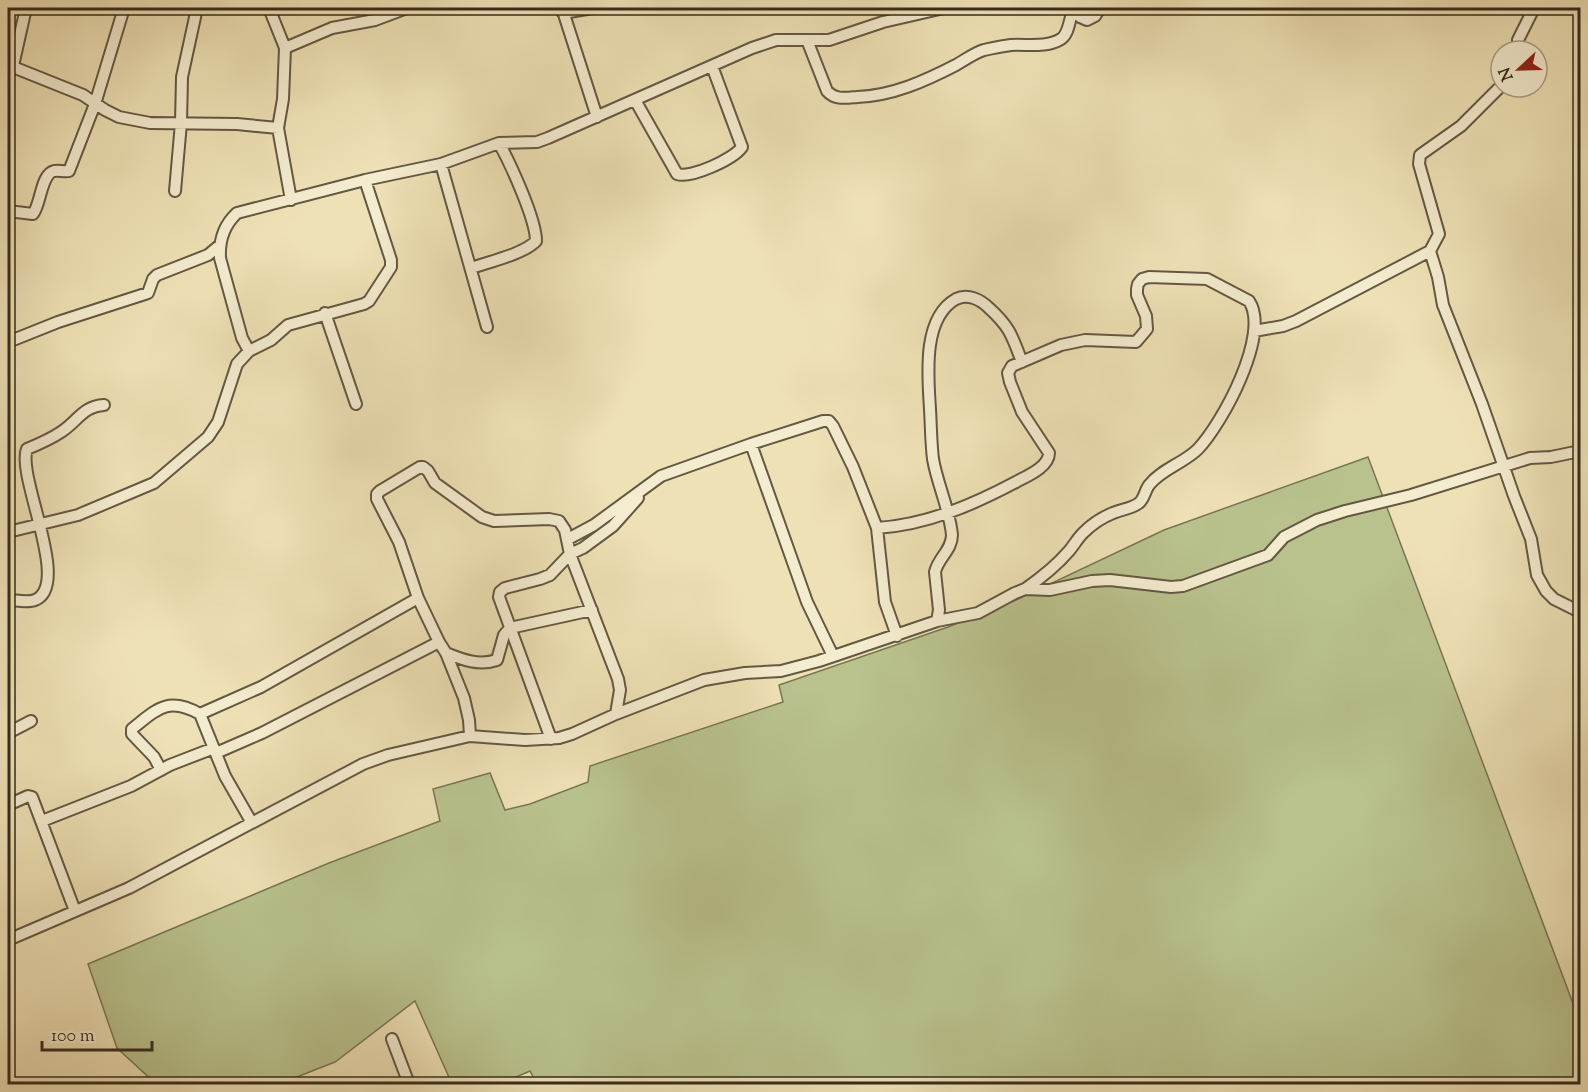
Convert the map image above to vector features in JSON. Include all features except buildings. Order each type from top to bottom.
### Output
[{"type":"street","points":[[26,8],[10,65],[83,95],[119,117],[150,123],[237,124],[278,128]]},
{"type":"street","points":[[8,211],[33,214],[46,177],[53,171],[69,171],[95,104],[124,8]]},
{"type":"street","points":[[175,191],[181,123],[182,77],[197,8]]},
{"type":"street","points":[[269,8],[285,48],[283,99],[278,128],[291,200]]},
{"type":"street","points":[[285,48],[332,28],[375,20],[407,8]]},
{"type":"street","points":[[592,8],[563,10],[597,117]]},
{"type":"street","points":[[249,351],[242,338],[220,258],[220,245],[228,221],[237,213],[365,180],[441,164],[499,143],[537,142],[776,40],[829,40],[883,22],[944,8]]},
{"type":"street","points":[[807,40],[827,91],[832,96],[872,97],[895,92],[957,65],[980,51],[1008,45],[1043,45],[1062,39],[1067,31],[1073,9],[1080,17],[1087,20],[1095,16],[1100,8]]},
{"type":"street","points":[[1518,39],[1534,8]]},
{"type":"street","points":[[635,100],[677,174],[683,176],[693,174],[735,154],[742,147],[711,66]]},
{"type":"street","points":[[1254,331],[1283,326],[1296,321],[1430,251],[1439,234],[1419,164],[1420,154],[1461,126],[1489,98]]},
{"type":"street","points":[[471,268],[512,254],[533,244],[536,240],[533,224],[516,177],[499,143]]},
{"type":"street","points":[[441,164],[487,327]]},
{"type":"street","points":[[8,532],[78,515],[154,483],[208,437],[218,422],[237,364],[249,351],[271,340],[288,325],[369,301],[391,267],[389,252],[365,180]]},
{"type":"street","points":[[8,342],[58,322],[147,293],[157,275],[208,255],[220,245]]},
{"type":"street","points":[[1430,251],[1443,305],[1532,538],[1537,574],[1546,591],[1554,599],[1581,612]]},
{"type":"street","points":[[877,528],[907,524],[946,513],[992,494],[1045,464],[1049,453],[1022,412],[1008,373],[1012,366],[1061,345],[1085,340],[1136,342],[1147,330],[1148,323],[1137,295],[1138,284],[1142,279],[1149,277],[1207,279],[1249,301],[1254,308],[1254,331],[1245,370],[1228,404],[1200,447],[1191,456],[1157,477],[1137,504],[1112,513],[1082,533],[1049,572],[1025,590]]},
{"type":"street","points":[[937,621],[939,610],[936,566],[949,548],[952,534],[934,460],[927,378],[930,343],[937,320],[944,308],[959,298],[973,298],[984,303],[1010,330],[1022,362]]},
{"type":"street","points":[[325,313],[356,404]]},
{"type":"street","points":[[8,600],[34,601],[44,593],[49,581],[40,524],[25,461],[27,449],[63,431],[81,413],[92,407],[104,405]]},
{"type":"street","points":[[568,539],[594,525],[662,476],[751,444],[822,421],[829,421],[854,467],[877,528],[885,602],[897,636]]},
{"type":"street","points":[[751,444],[807,602],[833,656]]},
{"type":"street","points":[[9,936],[129,888],[363,764],[388,755],[470,736],[525,740],[551,739],[572,734],[616,714],[704,680],[745,673],[781,671],[897,636],[937,621],[978,613],[1025,590],[1050,590],[1092,581],[1110,580],[1171,587],[1183,586],[1268,555],[1284,537],[1317,520],[1345,510],[1411,495],[1530,458],[1551,457],[1581,451]]},
{"type":"street","points":[[470,736],[464,698],[446,653],[418,598],[399,542],[377,499],[377,494],[420,467],[428,471],[435,483],[482,517],[494,521],[549,519],[559,521],[566,530],[570,554],[618,679],[620,690],[616,714]]},
{"type":"street","points":[[551,739],[499,597],[500,592],[505,588],[550,575],[570,554],[583,548],[613,526],[631,508],[643,490]]},
{"type":"street","points":[[200,714],[261,687],[418,598]]},
{"type":"street","points":[[446,653],[471,663],[497,660],[504,635],[510,628],[592,610]]},
{"type":"street","points":[[42,820],[130,786],[161,770],[262,732],[439,642]]},
{"type":"street","points":[[161,770],[154,757],[132,734],[132,729],[160,706],[168,704],[191,709],[200,714],[225,776],[252,823]]},
{"type":"street","points":[[8,733],[31,721]]},
{"type":"street","points":[[8,805],[28,796],[32,797],[75,911]]},
{"type":"street","points":[[392,1040],[409,1084]]},
{"type":"green space","points":[[1368,457],[1580,1022],[1580,1084],[537,1084],[530,1071],[500,1084],[452,1084],[415,1001],[335,1062],[279,1084],[156,1084],[117,1048],[88,964],[329,863],[440,821],[433,789],[490,773],[505,810],[530,804],[588,782],[590,766],[783,702],[779,685],[948,627],[1016,600],[1164,530]]}]
